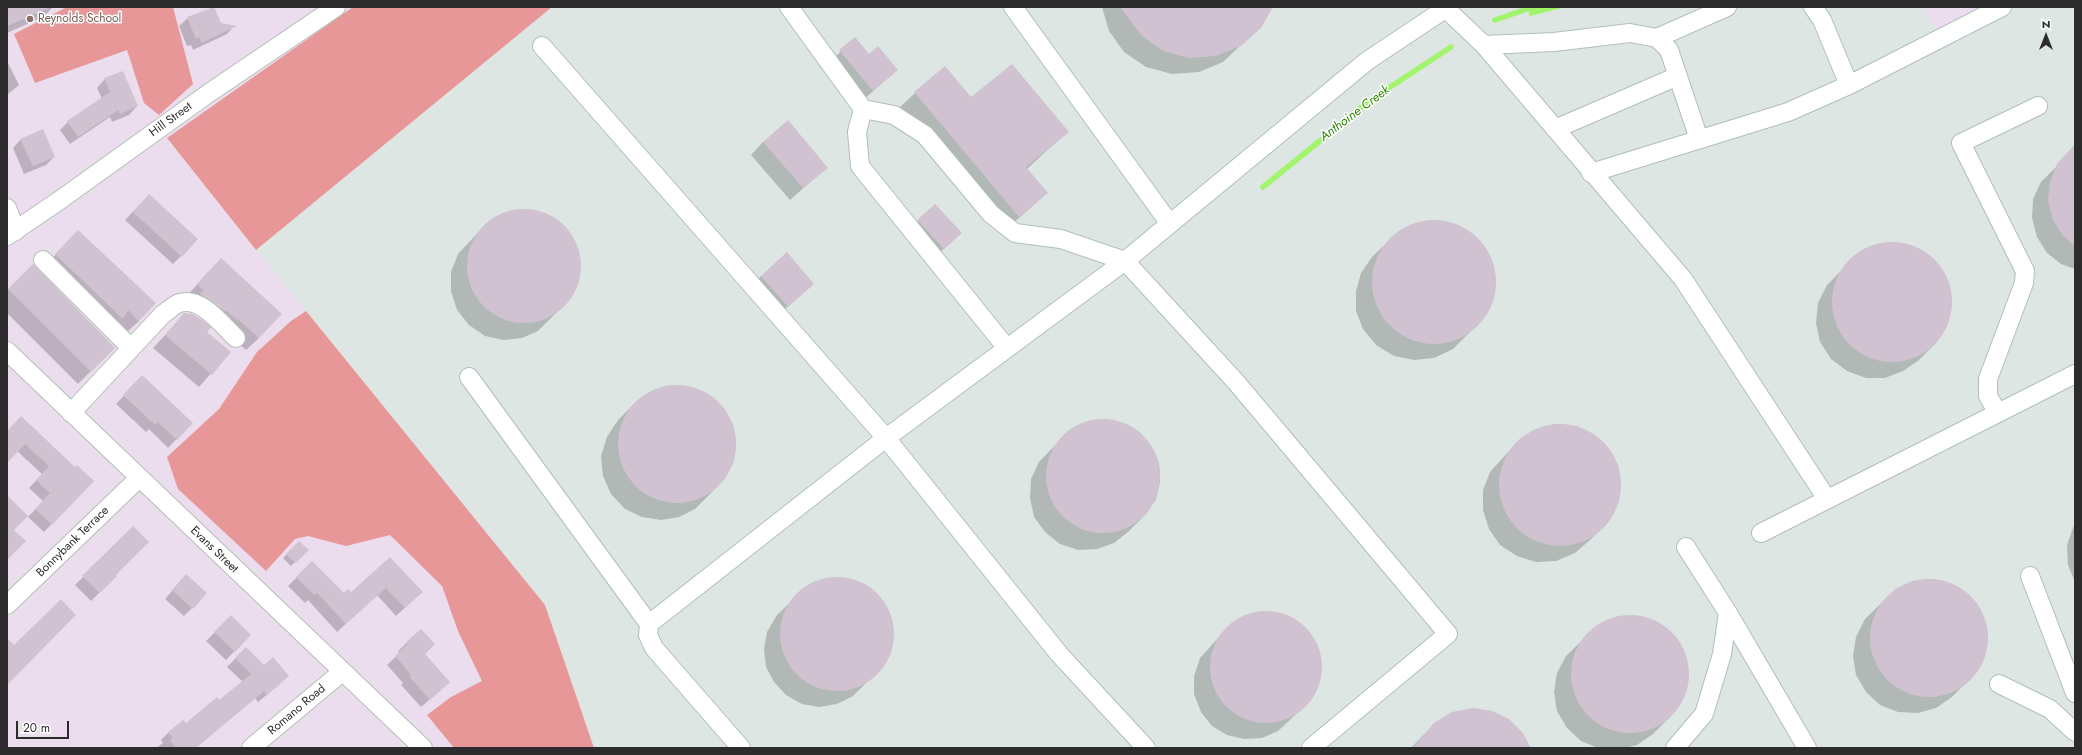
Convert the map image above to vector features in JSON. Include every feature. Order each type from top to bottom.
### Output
[{"type":"street","name":"Hill Street","points":[[11,234],[209,93],[336,7]]},
{"type":"street","points":[[789,7],[863,109],[894,115],[925,135],[991,214],[1015,233],[1061,239],[1125,261],[1236,382],[1448,634],[1311,748]]},
{"type":"street","points":[[1013,7],[1170,224]]},
{"type":"street","points":[[1484,45],[1554,42],[1630,33],[1657,38],[1727,7]]},
{"type":"street","points":[[1813,7],[1822,20],[1849,85]]},
{"type":"street","points":[[1592,173],[1788,112],[1849,85],[2002,7]]},
{"type":"street","points":[[741,748],[654,648],[648,635],[650,624],[886,438],[1006,347],[1125,261],[1367,61],[1444,8],[1484,45],[1683,279],[1827,499]]},
{"type":"street","points":[[1657,38],[1669,50],[1699,139]]},
{"type":"street","points":[[542,46],[886,438],[1060,654],[1146,748]]},
{"type":"street","points":[[1555,129],[1678,76]]},
{"type":"street","points":[[1998,413],[1988,396],[1988,379],[2024,283],[2025,271],[1961,143],[2038,106]]},
{"type":"street","points":[[863,109],[857,132],[860,166],[1006,347]]},
{"type":"street","points":[[7,208],[11,234]]},
{"type":"street","points":[[43,260],[131,348]]},
{"type":"street","points":[[71,413],[163,314],[179,303],[195,302],[214,317],[236,338]]},
{"type":"street","name":"Evans Street","points":[[7,351],[423,748]]},
{"type":"street","points":[[1761,533],[2075,374]]},
{"type":"street","points":[[469,377],[650,624]]},
{"type":"street","name":"Bonnybank Terrace","points":[[7,605],[139,478]]},
{"type":"street","points":[[1686,547],[1728,613],[1807,748]]},
{"type":"street","points":[[2030,576],[2075,693]]},
{"type":"street","points":[[1675,748],[1704,714],[1722,654],[1728,613]]},
{"type":"street","name":"Romano Road","points":[[251,748],[342,672]]},
{"type":"street","points":[[1999,684],[2050,709],[2075,732]]},
{"type":"shaded area","points":[[67,7],[173,7],[193,84],[159,115],[144,103],[127,50],[35,83],[14,34]]},
{"type":"shaded area","points":[[353,7],[552,7],[256,250],[167,138]]},
{"type":"shaded area","points":[[552,7],[1923,7],[1936,31],[1983,7],[2075,7],[2075,748],[594,748],[545,605],[256,250]]},
{"type":"shaded area","points":[[1527,7],[1566,7],[1530,16]]},
{"type":"shaded area","points":[[306,311],[545,605],[594,748],[454,748],[427,715],[451,697],[482,681],[458,631],[442,586],[390,535],[346,546],[308,536],[295,539],[266,571],[178,489],[167,457],[219,409],[257,352],[291,321]]},
{"type":"building","points":[[7,7],[51,7],[7,26]]},
{"type":"building","points":[[214,7],[221,23],[237,26],[201,43],[199,37],[196,39],[187,17]]},
{"type":"building","points":[[1120,7],[1273,7],[1261,28],[1241,46],[1216,56],[1189,58],[1163,51],[1141,35]]},
{"type":"building","points":[[855,37],[869,54],[878,46],[898,70],[873,91],[839,50]]},
{"type":"building","points":[[1012,64],[1069,132],[1026,167],[1048,193],[1019,217],[914,92],[945,66],[971,97]]},
{"type":"building","points":[[123,71],[138,106],[120,114],[118,110],[78,137],[67,121],[110,92],[104,78]]},
{"type":"building","points":[[788,120],[828,168],[803,188],[763,142]]},
{"type":"building","points":[[43,129],[55,157],[33,166],[20,139]]},
{"type":"building","points":[[2075,144],[2075,246],[2063,236],[2053,220],[2048,201],[2050,182],[2057,164]]},
{"type":"building","points":[[149,194],[198,239],[182,257],[133,212]]},
{"type":"building","points":[[935,204],[962,233],[944,249],[917,220]]},
{"type":"building","points":[[524,209],[546,213],[564,226],[577,244],[581,266],[577,288],[564,306],[546,319],[524,323],[502,319],[484,306],[471,288],[467,266],[471,244],[484,226],[502,213]]},
{"type":"building","points":[[1434,220],[1458,225],[1478,238],[1491,258],[1496,282],[1491,306],[1478,326],[1458,339],[1434,344],[1410,339],[1390,326],[1377,306],[1372,282],[1377,258],[1390,238],[1410,225]]},
{"type":"building","points":[[78,230],[156,303],[139,321],[128,310],[123,319],[55,254]]},
{"type":"building","points":[[1892,242],[1904,243],[1915,247],[1925,252],[1934,260],[1942,269],[1947,279],[1951,290],[1951,314],[1947,325],[1942,335],[1934,344],[1925,352],[1915,357],[1904,361],[1892,362],[1880,361],[1869,357],[1859,352],[1850,344],[1842,335],[1837,325],[1833,314],[1832,302],[1833,290],[1837,279],[1842,269],[1850,260],[1859,252],[1869,247],[1880,243]]},
{"type":"building","points":[[787,252],[814,284],[788,307],[761,276]]},
{"type":"building","points":[[221,258],[282,314],[259,338],[226,310],[224,311],[200,294],[204,290],[197,284]]},
{"type":"building","points":[[33,264],[115,348],[91,372],[8,289]]},
{"type":"building","points":[[184,313],[192,314],[204,321],[211,327],[207,332],[231,352],[212,375],[165,335]]},
{"type":"building","points":[[142,375],[193,423],[177,440],[158,422],[155,425],[123,395]]},
{"type":"building","points":[[677,385],[700,389],[719,402],[732,421],[736,444],[732,467],[719,486],[700,499],[677,503],[654,499],[635,486],[622,467],[618,444],[622,421],[635,402],[654,389]]},
{"type":"building","points":[[21,416],[75,467],[77,465],[94,481],[52,525],[35,509],[50,493],[36,480],[49,466],[25,444],[7,463],[7,431]]},
{"type":"building","points":[[1103,419],[1125,423],[1135,428],[1151,444],[1156,454],[1160,476],[1156,498],[1151,508],[1135,524],[1125,529],[1103,533],[1081,529],[1071,524],[1055,508],[1050,498],[1046,476],[1050,454],[1055,444],[1071,428],[1081,423]]},
{"type":"building","points":[[1560,424],[1572,425],[1583,429],[1594,434],[1603,442],[1611,451],[1616,462],[1620,473],[1620,497],[1616,508],[1611,519],[1603,528],[1594,536],[1583,541],[1572,545],[1560,546],[1548,545],[1537,541],[1526,536],[1517,528],[1509,519],[1504,508],[1500,497],[1499,485],[1500,473],[1504,462],[1509,451],[1517,442],[1526,434],[1537,429],[1548,425]]},
{"type":"building","points":[[7,495],[28,516],[14,530],[26,541],[7,560]]},
{"type":"building","points":[[133,526],[149,542],[100,593],[82,576]]},
{"type":"building","points":[[299,541],[309,550],[296,563],[286,554]]},
{"type":"building","points":[[390,557],[423,592],[405,608],[386,588],[346,624],[317,593],[314,595],[296,577],[312,561],[344,593],[348,589],[351,592]]},
{"type":"building","points":[[186,574],[207,593],[193,609],[172,590]]},
{"type":"building","points":[[837,577],[848,578],[859,582],[877,594],[889,612],[893,623],[893,645],[889,656],[877,674],[859,686],[848,690],[837,691],[826,690],[815,686],[797,674],[785,656],[781,645],[780,634],[781,623],[785,612],[797,594],[815,582],[826,578]]},
{"type":"building","points":[[1929,579],[1952,583],[1971,596],[1984,615],[1988,638],[1984,661],[1971,680],[1952,693],[1929,697],[1906,693],[1887,680],[1874,661],[1870,638],[1874,615],[1887,596],[1906,583]]},
{"type":"building","points":[[61,599],[76,615],[7,685],[7,638],[14,645]]},
{"type":"building","points":[[1266,611],[1277,612],[1287,616],[1297,621],[1305,628],[1312,636],[1317,646],[1321,656],[1321,678],[1317,688],[1312,698],[1305,706],[1297,713],[1287,718],[1277,722],[1266,723],[1255,722],[1245,718],[1235,713],[1227,706],[1220,698],[1215,688],[1211,678],[1210,667],[1211,656],[1215,646],[1220,636],[1227,628],[1235,621],[1245,616],[1255,612]]},
{"type":"building","points":[[231,615],[251,635],[235,652],[214,632]]},
{"type":"building","points":[[1630,615],[1653,619],[1672,632],[1685,651],[1689,674],[1685,697],[1672,716],[1653,729],[1630,733],[1607,729],[1588,716],[1575,697],[1571,674],[1575,651],[1588,632],[1607,619]]},
{"type":"building","points":[[421,629],[435,644],[425,654],[450,682],[430,700],[409,676],[411,675],[395,656],[408,644],[406,642]]},
{"type":"building","points":[[246,647],[264,665],[273,657],[289,676],[267,695],[264,691],[196,748],[176,748],[170,740],[173,738],[168,732],[183,720],[186,723],[217,697],[219,700],[251,674],[235,658]]},
{"type":"building","points":[[1473,708],[1492,711],[1509,719],[1523,733],[1531,748],[1413,748],[1434,723],[1452,712]]},
{"type":"waterway","name":"Anthoine Creek","points":[[1495,20],[1533,7]]},
{"type":"waterway","name":"Anthoine Creek","points":[[1263,187],[1369,101],[1451,47]]},
{"type":"place","name":"Reynolds School","points":[[30,19]]}]
